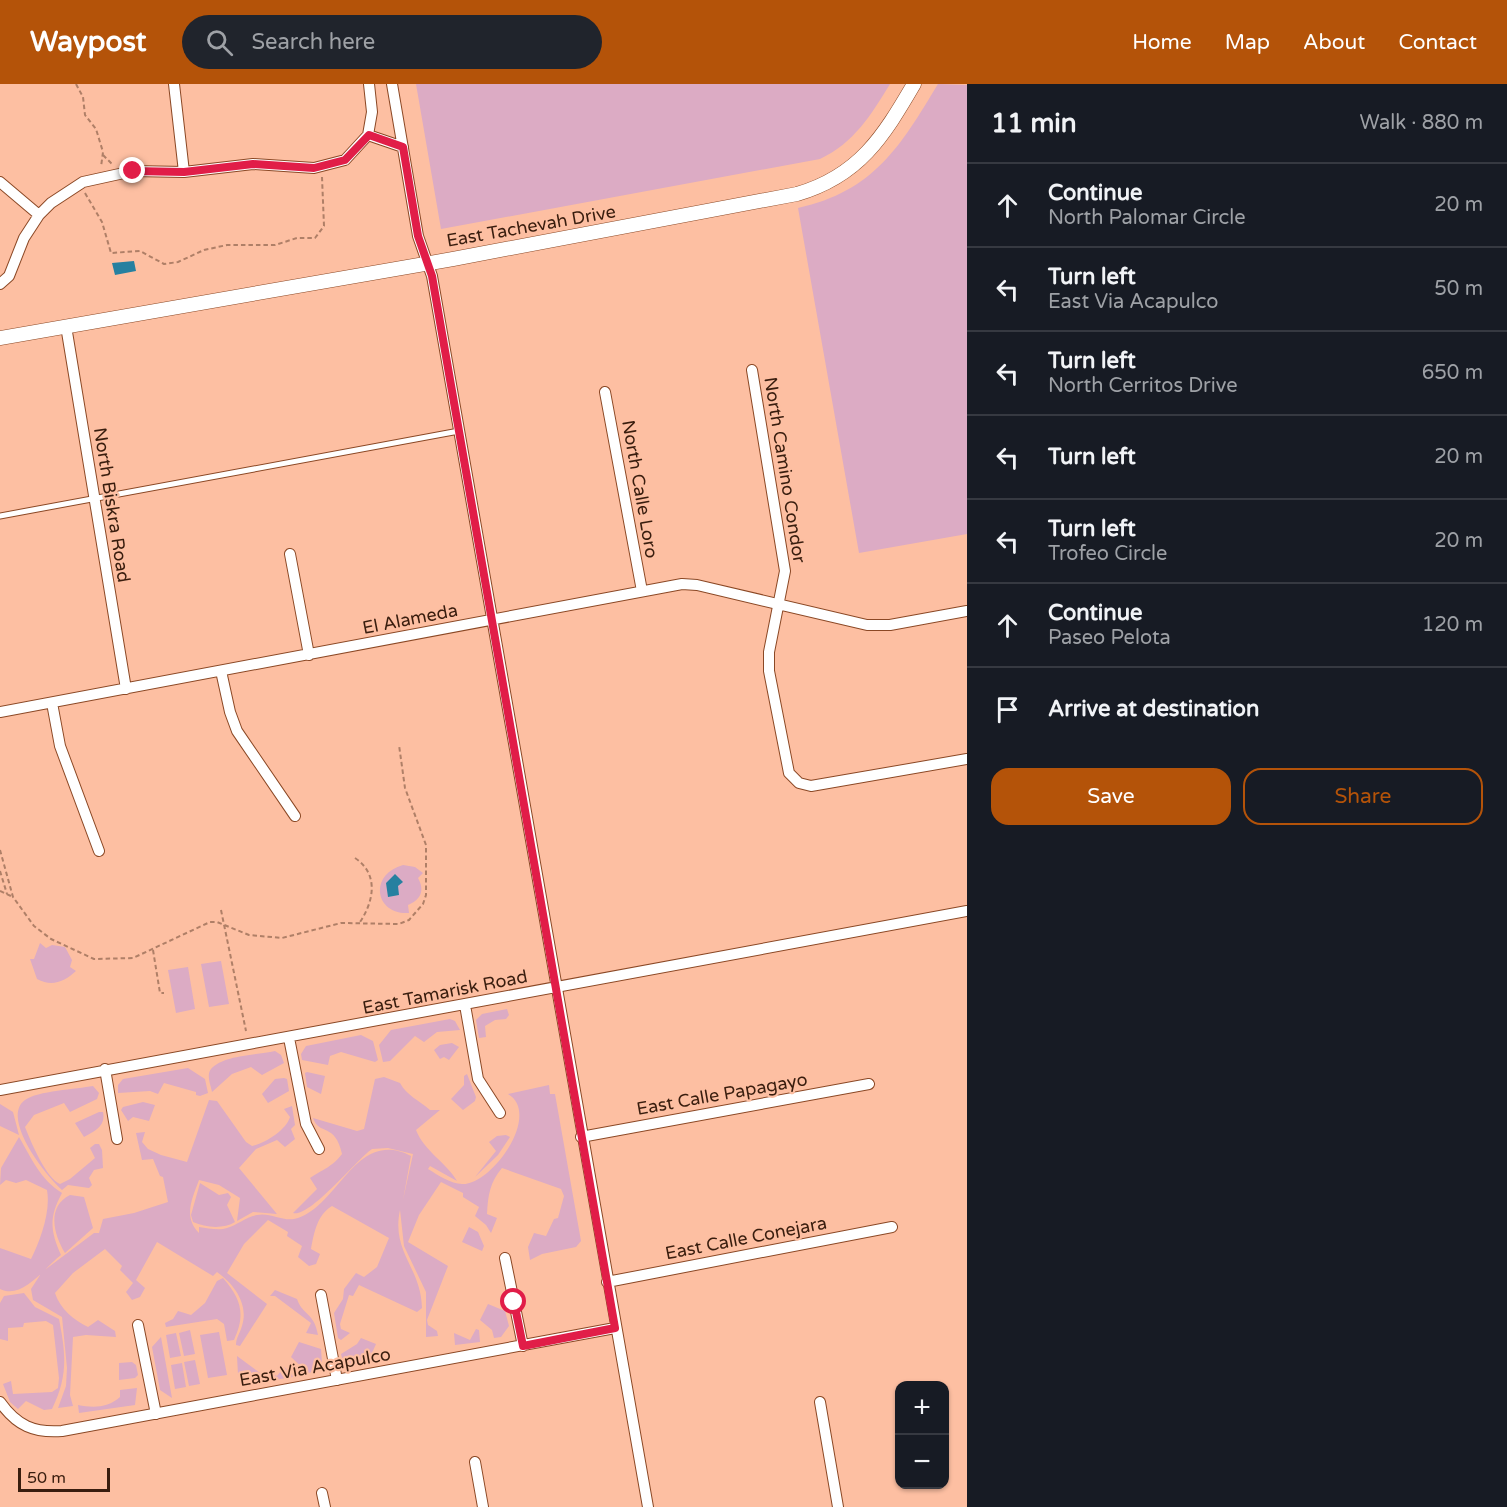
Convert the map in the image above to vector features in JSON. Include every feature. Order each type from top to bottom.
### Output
[{"type":"street","points":[[174,84],[184,172]]},
{"type":"street","points":[[0,284],[9,276],[24,238],[39,216],[51,203],[83,182],[133,171],[184,172],[253,164],[314,168],[345,160],[369,135],[372,112],[369,84]]},
{"type":"street","points":[[392,84],[418,236],[427,263],[459,431],[581,1137],[648,1507]]},
{"type":"street","name":"East Tachevah Drive","points":[[0,338],[670,219],[816,188],[846,172],[869,152],[889,126],[914,84]]},
{"type":"street","points":[[369,135],[403,147]]},
{"type":"street","points":[[0,182],[39,216]]},
{"type":"street","name":"North Biskra Road","points":[[66,326],[126,689]]},
{"type":"street","name":"North Camino Condor","points":[[752,370],[785,571],[780,606],[769,652],[769,671],[789,773],[799,783],[811,786],[967,759]]},
{"type":"street","name":"North Calle Loro","points":[[605,392],[642,591]]},
{"type":"street","points":[[290,554],[309,655]]},
{"type":"street","name":"El Alameda","points":[[0,712],[682,584],[697,585],[867,625],[890,625],[967,611]]},
{"type":"street","points":[[221,671],[230,712],[237,730],[295,816]]},
{"type":"street","points":[[52,702],[60,747],[99,851]]},
{"type":"street","name":"East Tamarisk Road","points":[[0,1089],[289,1038],[967,911]]},
{"type":"street","points":[[465,1005],[478,1079],[500,1113]]},
{"type":"street","points":[[289,1038],[306,1124],[319,1149]]},
{"type":"street","points":[[105,1070],[117,1139]]},
{"type":"street","name":"East Calle Papagayo","points":[[581,1137],[869,1084]]},
{"type":"street","name":"East Calle Conejara","points":[[607,1282],[892,1227]]},
{"type":"street","points":[[505,1258],[523,1346]]},
{"type":"street","points":[[321,1294],[338,1380]]},
{"type":"street","points":[[138,1325],[156,1413]]},
{"type":"street","name":"East Via Acapulco","points":[[0,1402],[22,1425],[41,1432],[50,1432],[615,1328]]},
{"type":"street","points":[[820,1402],[838,1507]]},
{"type":"street","points":[[476,1462],[483,1507]]},
{"type":"street","points":[[322,1493],[325,1507]]},
{"type":"lane","points":[[0,516],[459,431]]},
{"type":"path","points":[[76,84],[83,97],[85,115],[96,129],[103,155],[100,169]]},
{"type":"path","points":[[103,155],[114,166]]},
{"type":"path","points":[[85,193],[102,222],[111,253],[140,251],[164,264],[178,262],[204,250],[226,244],[275,245],[297,238],[315,238],[320,235],[324,226],[321,198],[322,177]]},
{"type":"path","points":[[1,852],[13,897],[42,934],[94,959],[119,960],[153,950],[204,924],[217,922],[249,935],[282,938],[341,923],[399,924],[413,916],[426,895],[426,845],[405,788],[399,745]]},
{"type":"path","points":[[0,858],[1,852]]},
{"type":"path","points":[[355,858],[366,865],[372,885],[373,898],[360,922]]},
{"type":"path","points":[[0,871],[7,894]]},
{"type":"path","points":[[0,891],[13,897]]},
{"type":"path","points":[[221,910],[246,1030]]},
{"type":"path","points":[[153,950],[160,993],[164,993]]},
{"type":"shaded area","points":[[416,84],[890,84],[861,127],[843,145],[820,159],[441,229]]},
{"type":"shaded area","points":[[938,84],[967,85],[967,534],[859,553],[798,208],[847,190],[866,178],[882,163],[911,128]]},
{"type":"shaded area","points":[[403,865],[415,867],[423,873],[418,878],[421,894],[408,905],[409,913],[389,908],[380,894],[384,877]]},
{"type":"shaded area","points":[[40,943],[46,948],[52,945],[65,947],[72,960],[70,967],[76,971],[58,982],[48,983],[37,979],[30,959],[34,959]]},
{"type":"shaded area","points":[[221,961],[229,1004],[209,1007],[201,964]]},
{"type":"shaded area","points":[[188,967],[195,1009],[176,1013],[168,970]]},
{"type":"shaded area","points":[[507,1009],[509,1015],[506,1019],[495,1020],[485,1026],[486,1037],[479,1038],[476,1020],[482,1014]]},
{"type":"shaded area","points":[[450,1019],[455,1021],[460,1030],[437,1032],[424,1042],[415,1036],[390,1061],[383,1062],[379,1045],[391,1030]]},
{"type":"shaded area","points":[[361,1035],[373,1041],[378,1060],[375,1062],[341,1052],[330,1056],[328,1065],[302,1060],[301,1054],[306,1046]]},
{"type":"shaded area","points":[[452,1043],[459,1047],[449,1060],[444,1057],[440,1059],[434,1050],[440,1045]]},
{"type":"shaded area","points":[[275,1051],[281,1055],[284,1063],[262,1075],[251,1067],[232,1074],[212,1092],[209,1074],[216,1064],[240,1056]]},
{"type":"shaded area","points":[[188,1068],[205,1079],[208,1093],[200,1096],[196,1095],[196,1092],[164,1083],[158,1094],[150,1091],[118,1093],[118,1085],[123,1079]]},
{"type":"shaded area","points":[[305,1073],[325,1076],[321,1094],[307,1087]]},
{"type":"shaded area","points":[[467,1074],[476,1097],[475,1101],[463,1110],[451,1099],[464,1085],[464,1076]]},
{"type":"shaded area","points":[[384,1077],[400,1083],[410,1095],[430,1110],[440,1110],[416,1130],[424,1144],[448,1168],[457,1181],[430,1166],[428,1169],[458,1184],[474,1181],[487,1173],[509,1147],[516,1132],[519,1117],[517,1104],[508,1094],[549,1085],[550,1094],[555,1094],[581,1241],[576,1247],[542,1254],[530,1260],[528,1247],[534,1233],[546,1236],[554,1219],[558,1218],[564,1196],[561,1189],[502,1168],[492,1184],[489,1195],[487,1214],[497,1218],[491,1233],[486,1225],[475,1216],[479,1207],[463,1197],[463,1193],[441,1182],[419,1215],[408,1242],[448,1266],[427,1320],[428,1325],[437,1331],[438,1336],[426,1337],[426,1292],[404,1246],[400,1210],[398,1225],[400,1237],[417,1281],[422,1308],[417,1312],[359,1285],[353,1296],[349,1295],[340,1324],[341,1329],[350,1333],[341,1340],[338,1338],[334,1313],[343,1299],[344,1289],[356,1273],[364,1277],[377,1267],[389,1238],[332,1206],[323,1214],[317,1225],[311,1249],[320,1254],[316,1264],[309,1266],[298,1257],[302,1246],[287,1236],[288,1232],[268,1220],[244,1244],[227,1273],[267,1304],[240,1346],[236,1345],[244,1318],[242,1302],[229,1282],[217,1272],[213,1276],[157,1242],[136,1280],[145,1288],[140,1297],[132,1300],[126,1292],[133,1283],[120,1270],[122,1266],[105,1249],[73,1273],[55,1293],[64,1309],[78,1321],[88,1327],[98,1320],[115,1331],[116,1337],[86,1335],[73,1337],[70,1395],[73,1406],[58,1408],[66,1386],[67,1368],[62,1317],[33,1300],[31,1289],[42,1272],[94,1233],[99,1233],[103,1219],[134,1213],[168,1202],[163,1177],[160,1176],[153,1159],[142,1160],[136,1133],[145,1132],[142,1142],[148,1149],[187,1162],[209,1100],[217,1101],[246,1142],[252,1146],[269,1139],[284,1127],[290,1117],[284,1109],[292,1106],[295,1125],[291,1129],[295,1139],[285,1147],[277,1140],[256,1149],[239,1168],[277,1214],[253,1212],[237,1221],[240,1198],[219,1185],[199,1180],[190,1214],[191,1221],[199,1233],[199,1227],[224,1229],[249,1217],[262,1214],[288,1219],[298,1218],[313,1210],[350,1171],[362,1160],[376,1152],[392,1150],[411,1156],[403,1200],[413,1154],[388,1148],[372,1149],[310,1207],[293,1213],[317,1189],[310,1178],[342,1154],[335,1137],[319,1127],[313,1118],[357,1131],[364,1129],[375,1079]]},
{"type":"shaded area","points":[[275,1079],[287,1079],[289,1091],[268,1103],[262,1094]]},
{"type":"shaded area","points":[[93,1086],[99,1093],[97,1099],[70,1112],[64,1103],[34,1115],[25,1127],[44,1167],[49,1175],[60,1184],[70,1179],[95,1158],[90,1148],[99,1144],[102,1150],[103,1168],[94,1170],[89,1178],[92,1185],[89,1188],[68,1185],[62,1190],[46,1173],[28,1146],[18,1120],[19,1108],[25,1100],[38,1094]]},
{"type":"shaded area","points":[[143,1102],[155,1105],[149,1121],[133,1117],[128,1121],[121,1110],[123,1107]]},
{"type":"shaded area","points":[[0,1104],[13,1112],[19,1135],[0,1126]]},
{"type":"shaded area","points":[[103,1112],[103,1121],[96,1130],[84,1137],[75,1123]]},
{"type":"shaded area","points":[[497,1136],[510,1137],[498,1155],[475,1177],[496,1151],[489,1142]]},
{"type":"shaded area","points":[[19,1137],[42,1175],[62,1193],[52,1224],[61,1255],[25,1287],[9,1291],[0,1289],[0,1248],[31,1259],[41,1235],[48,1199],[47,1190],[26,1180],[16,1183],[6,1180],[0,1185],[1,1168]]},
{"type":"shaded area","points":[[200,1183],[219,1195],[228,1193],[231,1197],[227,1205],[235,1222],[215,1227],[193,1222],[191,1215]]},
{"type":"shaded area","points":[[70,1195],[84,1197],[93,1228],[65,1253],[54,1222],[62,1200]]},
{"type":"shaded area","points":[[469,1227],[478,1232],[484,1246],[482,1251],[462,1242]]},
{"type":"shaded area","points":[[223,1278],[234,1293],[240,1307],[240,1322],[234,1340],[227,1341],[224,1324],[217,1319],[166,1327],[165,1323],[173,1319],[178,1311],[191,1315],[205,1303],[217,1281]]},
{"type":"shaded area","points":[[275,1290],[297,1299],[302,1309],[314,1322],[318,1335],[306,1333],[311,1323],[275,1296],[270,1296]]},
{"type":"shaded area","points":[[24,1293],[35,1307],[59,1319],[64,1365],[61,1386],[52,1409],[44,1410],[26,1401],[18,1409],[10,1402],[3,1384],[11,1381],[13,1394],[52,1392],[58,1388],[53,1325],[46,1321],[24,1323],[23,1327],[8,1328],[8,1341],[0,1339],[0,1303],[4,1296]]},
{"type":"shaded area","points":[[488,1304],[505,1311],[509,1326],[501,1337],[494,1338],[492,1330],[480,1320]]},
{"type":"shaded area","points":[[476,1329],[479,1330],[480,1342],[455,1345],[454,1333],[470,1340]]},
{"type":"shaded area","points":[[190,1330],[195,1354],[184,1356],[179,1333]]},
{"type":"shaded area","points":[[219,1332],[227,1375],[208,1378],[200,1335]]},
{"type":"shaded area","points":[[176,1333],[181,1356],[170,1358],[166,1335]]},
{"type":"shaded area","points":[[161,1337],[172,1398],[160,1390],[152,1347]]},
{"type":"shaded area","points":[[361,1338],[376,1344],[368,1362],[354,1365],[342,1358],[341,1354],[357,1344]]},
{"type":"shaded area","points":[[299,1342],[321,1349],[322,1363],[313,1372],[308,1373],[291,1357]]},
{"type":"shaded area","points":[[237,1356],[260,1373],[267,1371],[277,1376],[284,1367],[292,1373],[293,1377],[262,1382],[256,1372],[238,1375]]},
{"type":"shaded area","points":[[195,1360],[200,1384],[189,1386],[184,1362]]},
{"type":"shaded area","points":[[132,1362],[136,1365],[138,1375],[135,1378],[119,1380],[119,1363]]},
{"type":"shaded area","points":[[182,1363],[186,1387],[175,1389],[171,1365]]},
{"type":"shaded area","points":[[137,1388],[135,1405],[79,1413],[78,1405],[95,1407],[105,1405],[120,1397],[120,1390]]},
{"type":"water","points":[[134,261],[136,271],[115,275],[112,263]]},
{"type":"water","points":[[395,874],[403,882],[398,886],[399,895],[388,897],[386,883]]},
{"type":"route","points":[[133,171],[184,172],[253,164],[285,164],[314,168],[345,160],[369,135],[403,147],[418,236],[432,276],[615,1328],[523,1346],[514,1302]]}]
